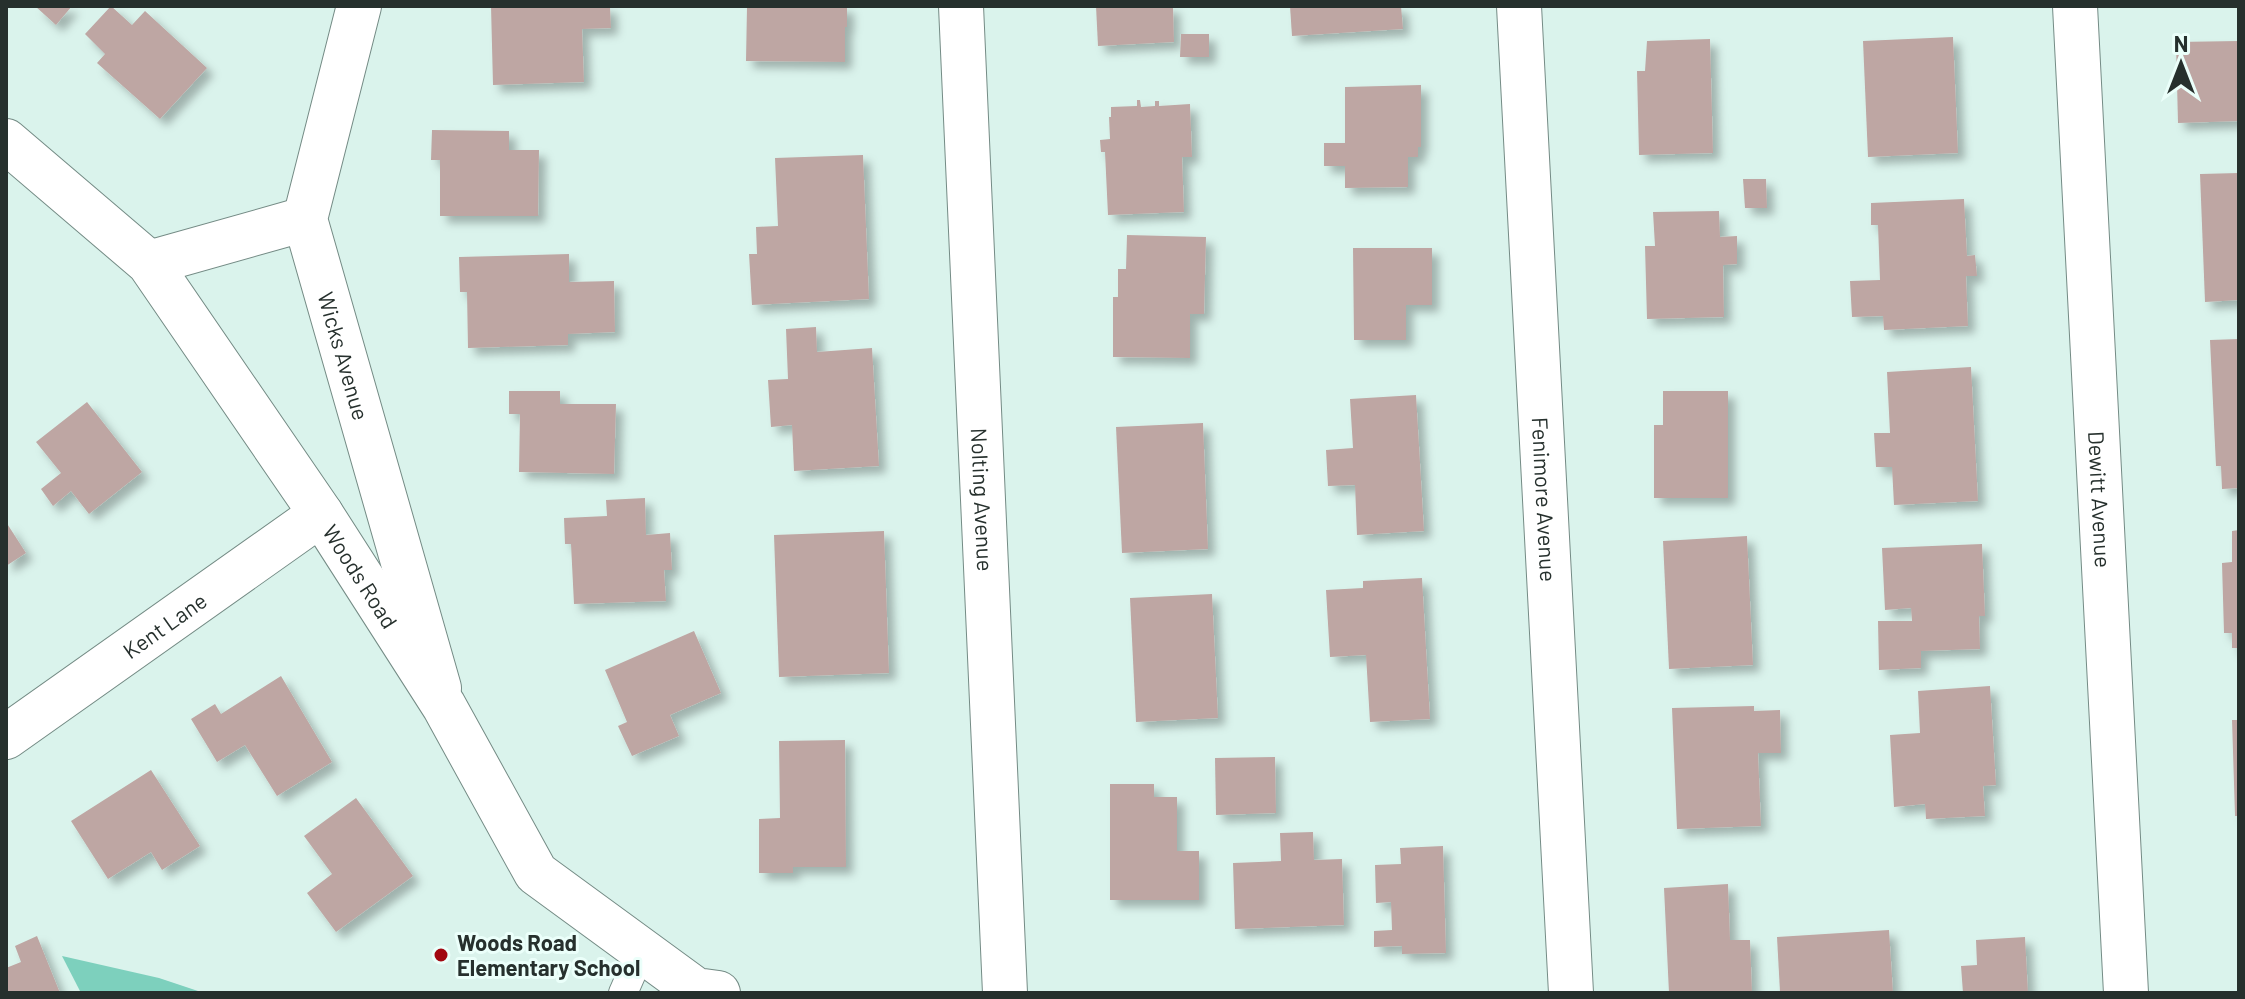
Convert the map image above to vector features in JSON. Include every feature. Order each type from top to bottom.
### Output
[{"type":"street","points":[[149,263],[305,219],[359,6]]},
{"type":"street","name":"Nolting Avenue","points":[[961,6],[1005,993]]},
{"type":"street","name":"Fenimore Avenue","points":[[1519,6],[1571,993]]},
{"type":"street","name":"Dewitt Avenue","points":[[2075,6],[2126,993]]},
{"type":"street","name":"Woods Road","points":[[6,141],[149,263],[321,514],[444,706],[536,873],[696,990],[718,993]]},
{"type":"street","name":"Wicks Avenue","points":[[305,219],[444,706]]},
{"type":"street","name":"Kent Lane","points":[[6,737],[321,514]]},
{"type":"lane","points":[[623,993],[642,950]]},
{"type":"green space","points":[[62,956],[159,978],[204,993],[81,993]]},
{"type":"building","points":[[35,6],[72,6],[56,25]]},
{"type":"building","points":[[111,6],[132,25],[145,11],[207,68],[160,119],[97,63],[105,54],[85,34]]},
{"type":"building","points":[[491,6],[610,6],[611,28],[582,29],[584,82],[493,85]]},
{"type":"building","points":[[847,6],[845,62],[746,61],[747,7]]},
{"type":"building","points":[[1096,6],[1173,6],[1174,42],[1098,46]]},
{"type":"building","points":[[1290,6],[1401,6],[1403,29],[1292,36]]},
{"type":"building","points":[[1181,34],[1209,34],[1209,57],[1180,57]]},
{"type":"building","points":[[1953,37],[1958,153],[1868,157],[1863,41]]},
{"type":"building","points":[[1710,39],[1713,153],[1639,155],[1637,71],[1645,71],[1647,41]]},
{"type":"building","points":[[2239,41],[2239,121],[2178,123],[2176,42]]},
{"type":"building","points":[[1421,85],[1421,147],[1418,147],[1418,157],[1408,157],[1408,187],[1345,188],[1345,166],[1324,166],[1324,143],[1345,143],[1345,87]]},
{"type":"building","points":[[1137,100],[1140,100],[1141,107],[1155,106],[1155,101],[1159,101],[1159,106],[1190,104],[1192,157],[1182,157],[1184,212],[1108,215],[1105,152],[1101,152],[1100,140],[1110,139],[1111,107],[1137,106]]},
{"type":"building","points":[[432,130],[509,131],[509,150],[539,150],[538,216],[440,216],[440,160],[431,160]]},
{"type":"building","points":[[863,155],[869,299],[752,305],[749,254],[757,254],[756,227],[778,226],[775,158]]},
{"type":"building","points":[[2239,173],[2239,300],[2205,302],[2200,174]]},
{"type":"building","points":[[1743,179],[1766,179],[1767,208],[1745,208]]},
{"type":"building","points":[[1964,199],[1967,256],[1975,255],[1977,276],[1966,276],[1968,326],[1884,330],[1883,316],[1852,317],[1850,281],[1880,280],[1878,225],[1871,225],[1871,203]]},
{"type":"building","points":[[1719,211],[1720,237],[1737,236],[1737,264],[1723,265],[1724,317],[1647,319],[1645,246],[1655,246],[1653,212]]},
{"type":"building","points":[[1127,235],[1206,237],[1204,314],[1190,314],[1190,358],[1113,357],[1113,297],[1118,297],[1118,269],[1126,269]]},
{"type":"building","points":[[1353,248],[1432,248],[1432,305],[1406,305],[1406,340],[1354,340]]},
{"type":"building","points":[[569,254],[569,282],[614,281],[615,332],[568,334],[568,345],[468,348],[467,292],[460,292],[459,257]]},
{"type":"building","points":[[816,327],[817,352],[872,348],[879,466],[794,471],[792,425],[771,427],[768,380],[788,379],[786,329]]},
{"type":"building","points":[[2239,339],[2239,488],[2222,489],[2221,466],[2216,466],[2210,340]]},
{"type":"building","points":[[1971,367],[1978,501],[1894,505],[1892,467],[1876,467],[1874,433],[1890,433],[1887,372]]},
{"type":"building","points":[[509,391],[560,391],[560,404],[616,404],[614,474],[519,472],[520,414],[509,414]]},
{"type":"building","points":[[1663,391],[1728,391],[1728,498],[1654,498],[1654,425],[1663,425]]},
{"type":"building","points":[[1416,395],[1424,531],[1357,535],[1355,485],[1328,486],[1326,450],[1353,448],[1350,399]]},
{"type":"building","points":[[87,402],[142,472],[89,514],[71,491],[53,506],[41,489],[61,473],[36,442]]},
{"type":"building","points":[[1203,423],[1208,549],[1122,553],[1116,427]]},
{"type":"building","points":[[645,498],[646,535],[670,533],[672,570],[664,570],[666,601],[574,604],[571,544],[565,544],[564,518],[607,516],[606,500]]},
{"type":"building","points":[[6,522],[26,553],[6,566]]},
{"type":"building","points":[[2239,530],[2239,648],[2232,648],[2232,633],[2224,633],[2222,563],[2232,562],[2232,531]]},
{"type":"building","points":[[884,531],[889,673],[779,677],[774,535]]},
{"type":"building","points":[[1747,536],[1753,665],[1669,669],[1663,541]]},
{"type":"building","points":[[1982,544],[1985,616],[1979,616],[1980,649],[1921,651],[1921,668],[1879,670],[1878,621],[1912,621],[1911,608],[1885,610],[1882,548]]},
{"type":"building","points":[[1422,578],[1430,719],[1370,722],[1366,655],[1330,657],[1326,590],[1363,588],[1363,581]]},
{"type":"building","points":[[1212,594],[1218,718],[1136,722],[1130,598]]},
{"type":"building","points":[[694,631],[721,693],[670,715],[679,736],[632,756],[618,726],[627,722],[605,670]]},
{"type":"building","points":[[281,676],[332,762],[277,796],[245,745],[217,762],[191,719],[215,704],[221,714]]},
{"type":"building","points":[[1990,686],[1996,785],[1983,786],[1985,816],[1926,819],[1925,804],[1894,807],[1890,735],[1920,733],[1918,691]]},
{"type":"building","points":[[1754,706],[1754,711],[1780,710],[1781,753],[1758,753],[1761,826],[1677,829],[1672,708]]},
{"type":"building","points":[[2232,720],[2239,720],[2239,816],[2235,816]]},
{"type":"building","points":[[845,740],[846,867],[793,867],[793,873],[759,873],[759,819],[780,818],[779,741]]},
{"type":"building","points":[[1275,757],[1276,813],[1216,815],[1215,758]]},
{"type":"building","points":[[151,770],[200,846],[162,870],[151,852],[108,879],[71,821]]},
{"type":"building","points":[[1110,784],[1154,784],[1154,797],[1177,797],[1177,851],[1199,851],[1199,900],[1110,900]]},
{"type":"building","points":[[356,798],[413,876],[336,932],[307,893],[332,874],[304,836]]},
{"type":"building","points":[[1313,832],[1314,860],[1342,859],[1344,925],[1235,929],[1233,863],[1281,861],[1280,833]]},
{"type":"building","points":[[1443,846],[1446,953],[1402,954],[1402,946],[1374,947],[1374,931],[1392,930],[1391,902],[1376,903],[1375,865],[1401,864],[1400,848]]},
{"type":"building","points":[[1728,884],[1730,940],[1750,940],[1752,993],[1669,993],[1664,888]]},
{"type":"building","points":[[1889,930],[1893,993],[1780,992],[1777,937]]},
{"type":"building","points":[[37,936],[60,993],[6,993],[6,968],[21,962],[15,946]]},
{"type":"building","points":[[2025,937],[2028,993],[1963,993],[1961,966],[1977,965],[1976,940]]},
{"type":"place","name":"Woods Road Elementary School","points":[[441,955]]}]
